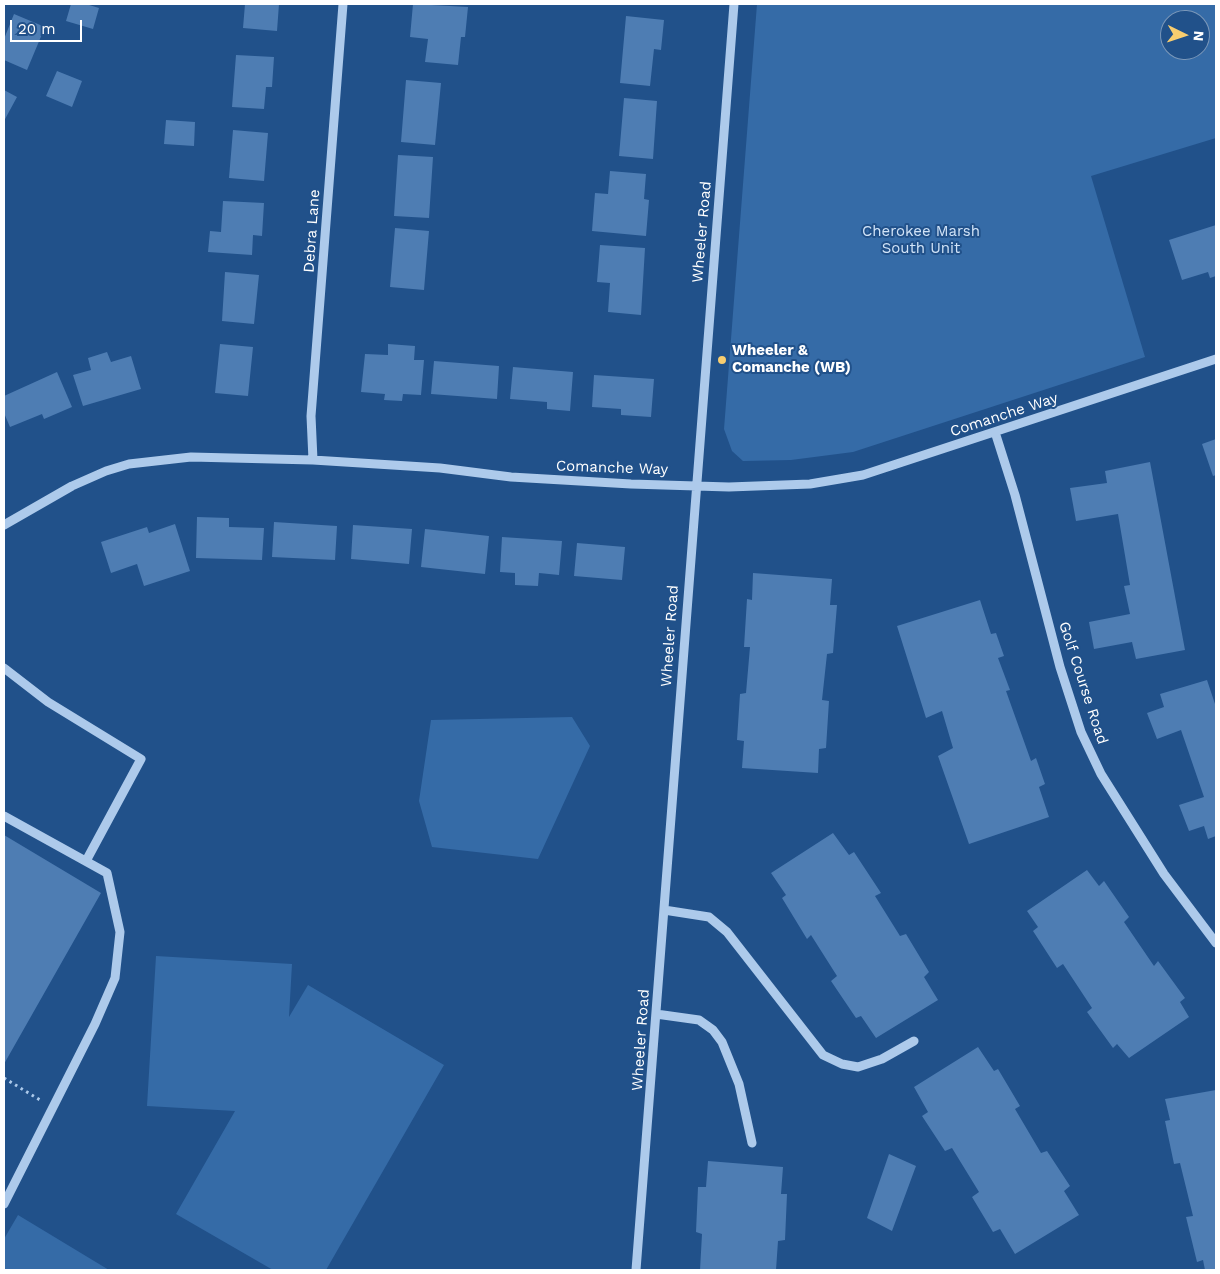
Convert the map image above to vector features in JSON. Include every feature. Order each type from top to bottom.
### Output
[{"type":"street","name":"Debra Lane","points":[[313,460],[311,416],[343,4]]},
{"type":"street","name":"Wheeler Road","points":[[636,1270],[695,485],[734,4]]},
{"type":"street","name":"Comanche Way","points":[[4,526],[72,486],[129,464],[190,457],[313,460],[440,468],[512,477],[631,484],[729,487],[810,484],[863,475],[1216,359]]},
{"type":"street","name":"Golf Course Road","points":[[995,432],[1015,495],[1060,667],[1081,732],[1101,774],[1164,874],[1216,943]]},
{"type":"street","points":[[4,668],[48,702],[141,759],[86,861]]},
{"type":"street","points":[[4,816],[107,873],[120,932],[115,978],[95,1024],[4,1204]]},
{"type":"street","points":[[664,910],[709,917],[727,932],[823,1055],[858,1067],[882,1059],[914,1041]]},
{"type":"street","points":[[656,1014],[699,1020],[713,1030],[722,1042],[739,1084],[752,1143]]},
{"type":"path","points":[[4,1078],[53,1108]]},
{"type":"green space","name":"Cherokee Marsh South Unit","points":[[757,4],[1216,4],[1216,138],[1091,176],[1145,357],[853,452],[791,460],[743,461],[732,451],[724,429]]},
{"type":"green space","points":[[572,717],[590,746],[538,859],[432,847],[419,801],[431,720]]},
{"type":"green space","points":[[156,956],[292,964],[289,1017],[308,985],[444,1065],[326,1270],[273,1270],[176,1214],[235,1111],[147,1106]]},
{"type":"green space","points":[[18,1215],[109,1270],[4,1270],[4,1239]]},
{"type":"building","points":[[71,4],[86,4],[99,8],[93,29],[66,21]]},
{"type":"building","points":[[245,4],[279,4],[277,31],[243,28]]},
{"type":"building","points":[[413,4],[468,7],[465,37],[461,37],[458,65],[425,62],[428,39],[410,37]]},
{"type":"building","points":[[14,14],[45,27],[27,70],[4,60],[4,39]]},
{"type":"building","points":[[626,16],[664,20],[661,50],[654,49],[650,86],[620,83]]},
{"type":"building","points":[[236,55],[274,57],[272,87],[266,87],[264,109],[232,107]]},
{"type":"building","points":[[57,71],[82,81],[72,107],[46,96]]},
{"type":"building","points":[[406,80],[441,83],[435,145],[401,142]]},
{"type":"building","points":[[4,90],[17,97],[4,121]]},
{"type":"building","points":[[624,98],[657,101],[653,159],[619,156]]},
{"type":"building","points":[[166,120],[195,122],[194,146],[164,144]]},
{"type":"building","points":[[233,130],[268,133],[264,181],[229,178]]},
{"type":"building","points":[[398,155],[433,157],[429,218],[394,216]]},
{"type":"building","points":[[610,171],[646,174],[644,199],[649,200],[646,236],[592,231],[595,193],[608,194]]},
{"type":"building","points":[[223,201],[264,203],[262,236],[253,235],[252,255],[208,252],[210,231],[221,232]]},
{"type":"building","points":[[1216,225],[1216,276],[1210,278],[1208,272],[1182,280],[1169,240]]},
{"type":"building","points":[[395,228],[429,231],[424,290],[390,287]]},
{"type":"building","points":[[600,245],[645,248],[641,315],[608,312],[610,283],[597,282]]},
{"type":"building","points":[[225,272],[259,275],[254,324],[222,321]]},
{"type":"building","points":[[220,344],[253,347],[248,396],[215,393]]},
{"type":"building","points":[[388,344],[415,346],[414,360],[424,360],[421,395],[403,394],[402,401],[384,400],[385,394],[361,392],[365,354],[388,355]]},
{"type":"building","points":[[107,352],[111,362],[131,356],[141,389],[83,406],[73,375],[91,370],[88,358]]},
{"type":"building","points":[[434,361],[499,366],[497,399],[431,394]]},
{"type":"building","points":[[513,367],[573,372],[570,411],[547,409],[547,402],[510,399]]},
{"type":"building","points":[[57,372],[72,407],[44,419],[42,414],[10,427],[4,413],[4,396]]},
{"type":"building","points":[[594,375],[654,379],[651,417],[621,415],[621,409],[592,407]]},
{"type":"building","points":[[1216,439],[1216,475],[1213,476],[1202,444]]},
{"type":"building","points":[[1150,462],[1185,650],[1136,659],[1132,642],[1094,649],[1089,622],[1130,614],[1124,586],[1130,585],[1118,514],[1076,521],[1070,488],[1107,483],[1105,471]]},
{"type":"building","points":[[197,517],[229,518],[229,527],[264,528],[262,560],[196,558]]},
{"type":"building","points":[[274,522],[337,526],[335,560],[272,557]]},
{"type":"building","points":[[175,524],[190,571],[144,586],[137,564],[111,573],[101,542],[147,527],[149,533]]},
{"type":"building","points":[[353,525],[412,529],[409,564],[351,559]]},
{"type":"building","points":[[425,529],[489,536],[485,574],[421,567]]},
{"type":"building","points":[[502,537],[562,541],[559,575],[539,573],[538,586],[515,585],[515,573],[500,572]]},
{"type":"building","points":[[577,543],[625,547],[622,580],[574,576]]},
{"type":"building","points":[[753,573],[832,579],[830,605],[837,605],[833,653],[827,654],[822,700],[829,701],[826,748],[819,749],[818,773],[742,768],[744,741],[737,740],[740,694],[746,693],[750,647],[744,647],[747,599],[752,600]]},
{"type":"building","points":[[980,600],[991,634],[996,633],[1004,656],[998,658],[1010,690],[1006,691],[1031,761],[1036,758],[1045,784],[1039,787],[1049,817],[969,844],[938,756],[953,748],[942,711],[926,718],[897,626]]},
{"type":"building","points":[[1207,680],[1216,707],[1216,836],[1208,839],[1204,826],[1189,831],[1179,805],[1204,797],[1181,730],[1157,739],[1147,713],[1164,707],[1160,694]]},
{"type":"building","points":[[833,833],[849,855],[854,852],[881,893],[875,896],[900,936],[906,934],[929,972],[924,977],[938,1000],[876,1038],[861,1016],[856,1018],[831,981],[837,976],[811,935],[807,939],[782,898],[786,895],[771,873]]},
{"type":"building","points":[[4,835],[101,893],[4,1064]]},
{"type":"building","points":[[1087,870],[1099,886],[1104,881],[1129,917],[1124,922],[1154,966],[1158,961],[1185,998],[1180,1002],[1189,1017],[1129,1058],[1117,1044],[1113,1048],[1087,1012],[1092,1008],[1063,964],[1057,968],[1033,931],[1038,927],[1027,911]]},
{"type":"building","points":[[978,1047],[994,1071],[998,1069],[1020,1106],[1015,1109],[1041,1153],[1047,1151],[1070,1186],[1064,1191],[1079,1215],[1015,1254],[1000,1229],[993,1232],[972,1197],[979,1192],[952,1148],[945,1151],[922,1116],[928,1112],[914,1087]]},
{"type":"building","points":[[1216,1090],[1216,1270],[1205,1270],[1203,1260],[1197,1262],[1186,1217],[1193,1216],[1180,1163],[1174,1164],[1165,1121],[1170,1120],[1165,1099]]},
{"type":"building","points":[[889,1154],[916,1166],[892,1231],[867,1218]]},
{"type":"building","points":[[708,1161],[783,1167],[781,1194],[787,1194],[785,1240],[778,1241],[776,1270],[700,1270],[702,1234],[696,1232],[698,1187],[706,1187]]},
{"type":"place","name":"Wheeler & Comanche (WB)","points":[[722,360]]}]
